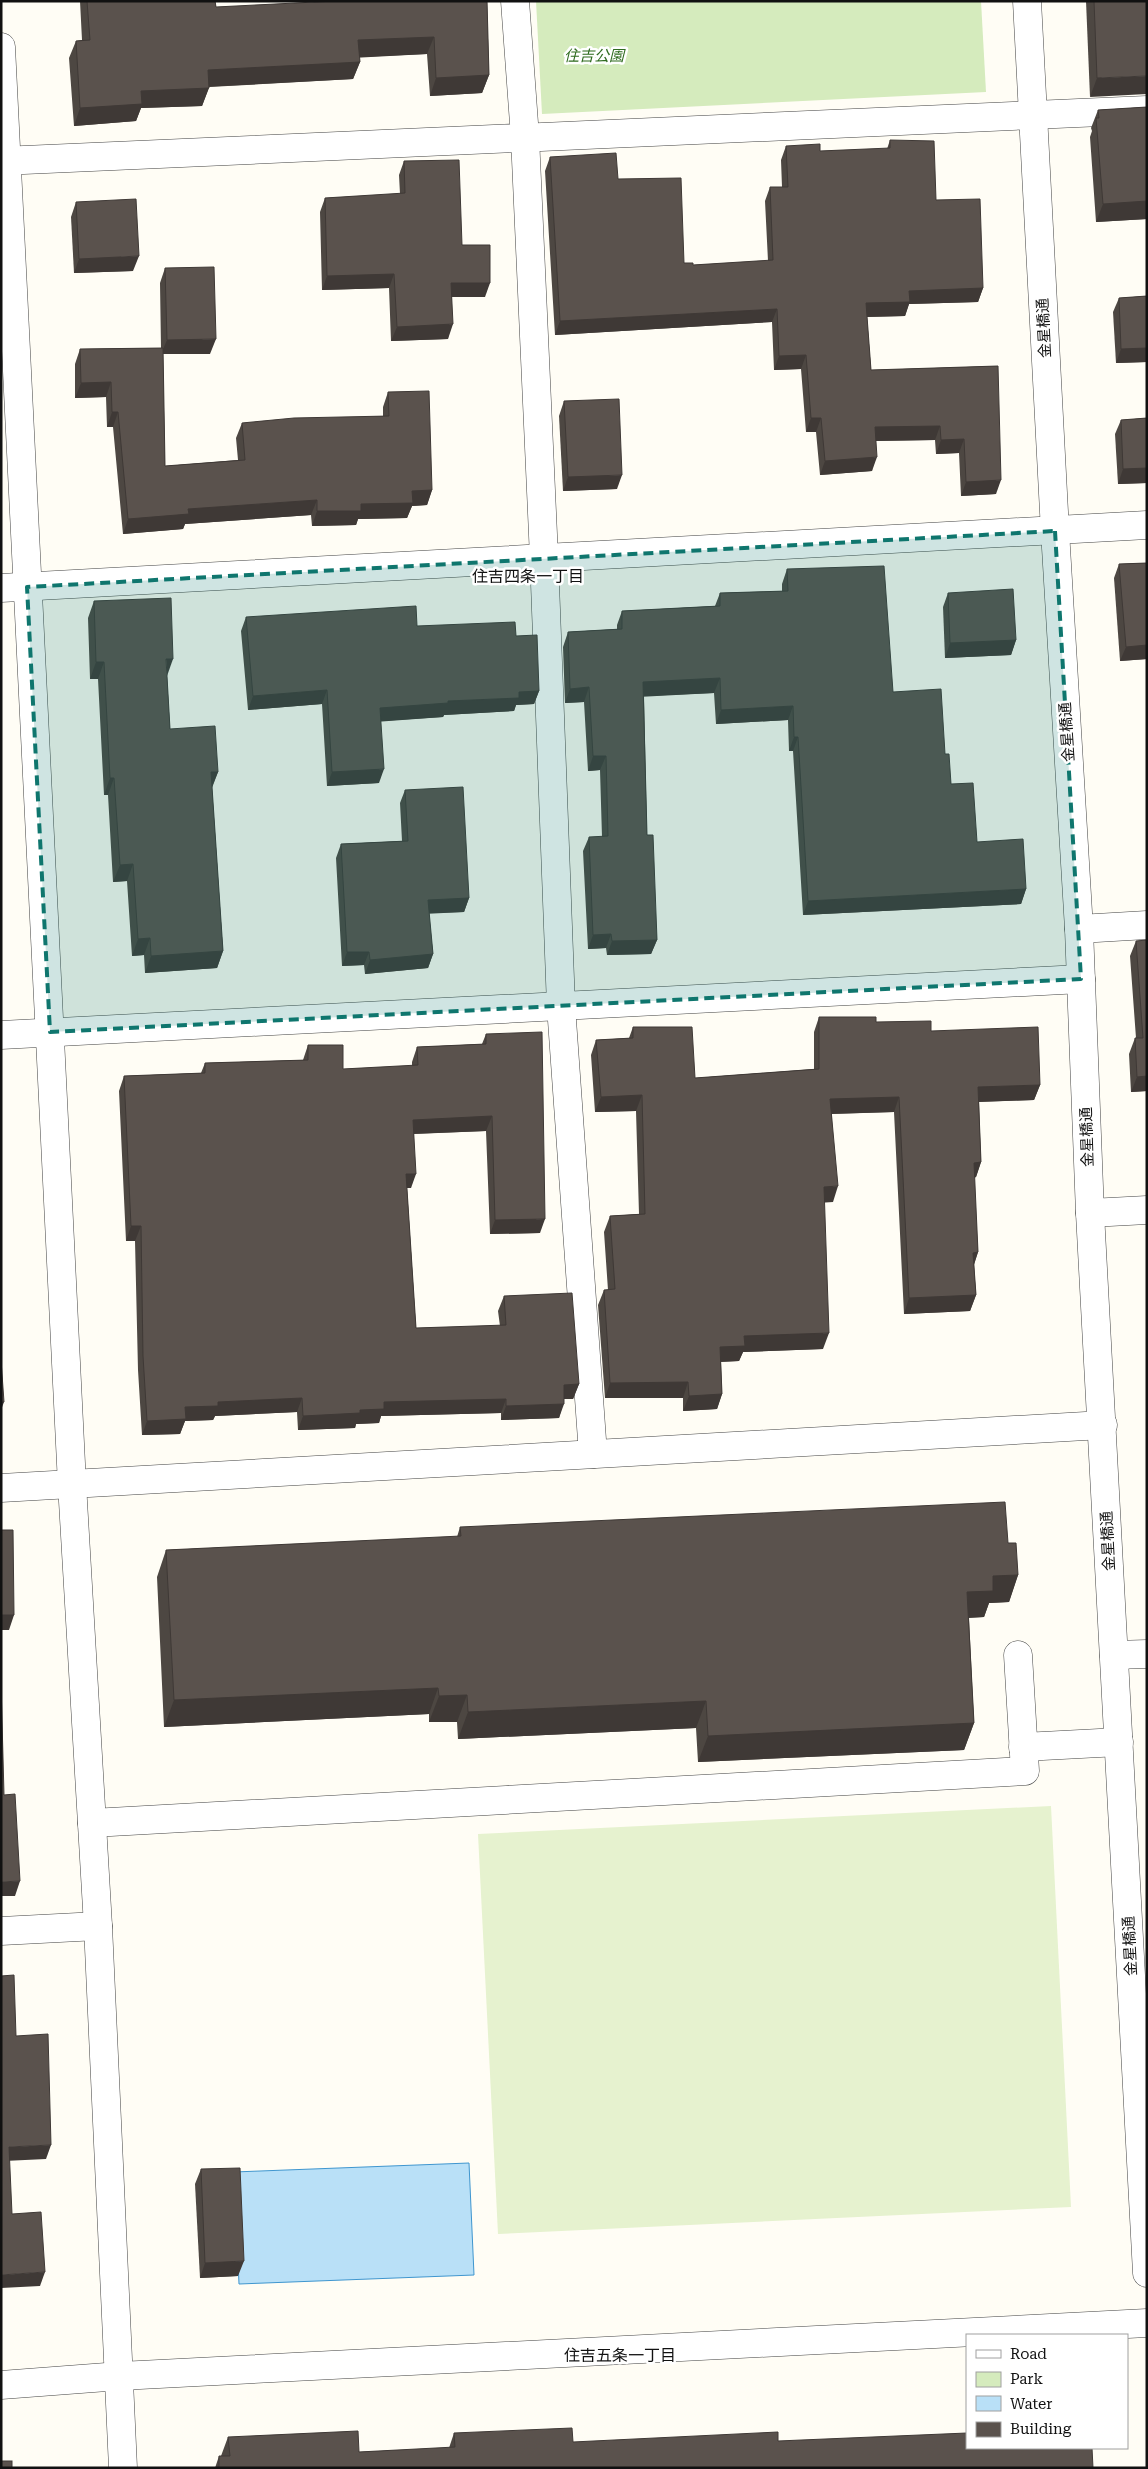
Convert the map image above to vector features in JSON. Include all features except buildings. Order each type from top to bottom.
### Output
[{"type":"street","points":[[515,1],[525,137],[544,557],[561,1006],[594,1454]]},
{"type":"street","name":"金星橋通","points":[[1027,1],[1055,531],[1079,929],[1090,1213],[1147,2273]]},
{"type":"street","points":[[1,47],[14,587],[50,1032],[72,1484],[98,1926],[123,2468]]},
{"type":"street","points":[[4,161],[1147,110]]},
{"type":"street","points":[[14,587],[1147,525]]},
{"type":"street","points":[[1079,929],[1147,926]]},
{"type":"street","points":[[1,1035],[1081,979]]},
{"type":"street","points":[[1090,1213],[1147,1210]]},
{"type":"street","points":[[1,1488],[1102,1425]]},
{"type":"street","points":[[1114,1655],[1147,1654]]},
{"type":"street","points":[[92,1823],[1025,1771],[1018,1655]]},
{"type":"street","points":[[1023,1746],[1119,1742]]},
{"type":"street","points":[[1,1931],[98,1926]]},
{"type":"street","points":[[1,2385],[120,2376],[1147,2323]]},
{"type":"highlighted area","points":[[1055,531],[1081,979],[50,1032],[27,587]]},
{"type":"green space","name":"住吉公園","points":[[536,1],[981,1],[986,92],[542,114]]},
{"type":"green space","points":[[1051,1806],[1071,2207],[498,2234],[478,1834]]},
{"type":"water","points":[[469,2163],[474,2275],[239,2284],[234,2172]]},
{"type":"district","name":"住吉四条一丁目","points":[[528,576]]},
{"type":"district","name":"住吉五条一丁目","points":[[620,2355]]}]
